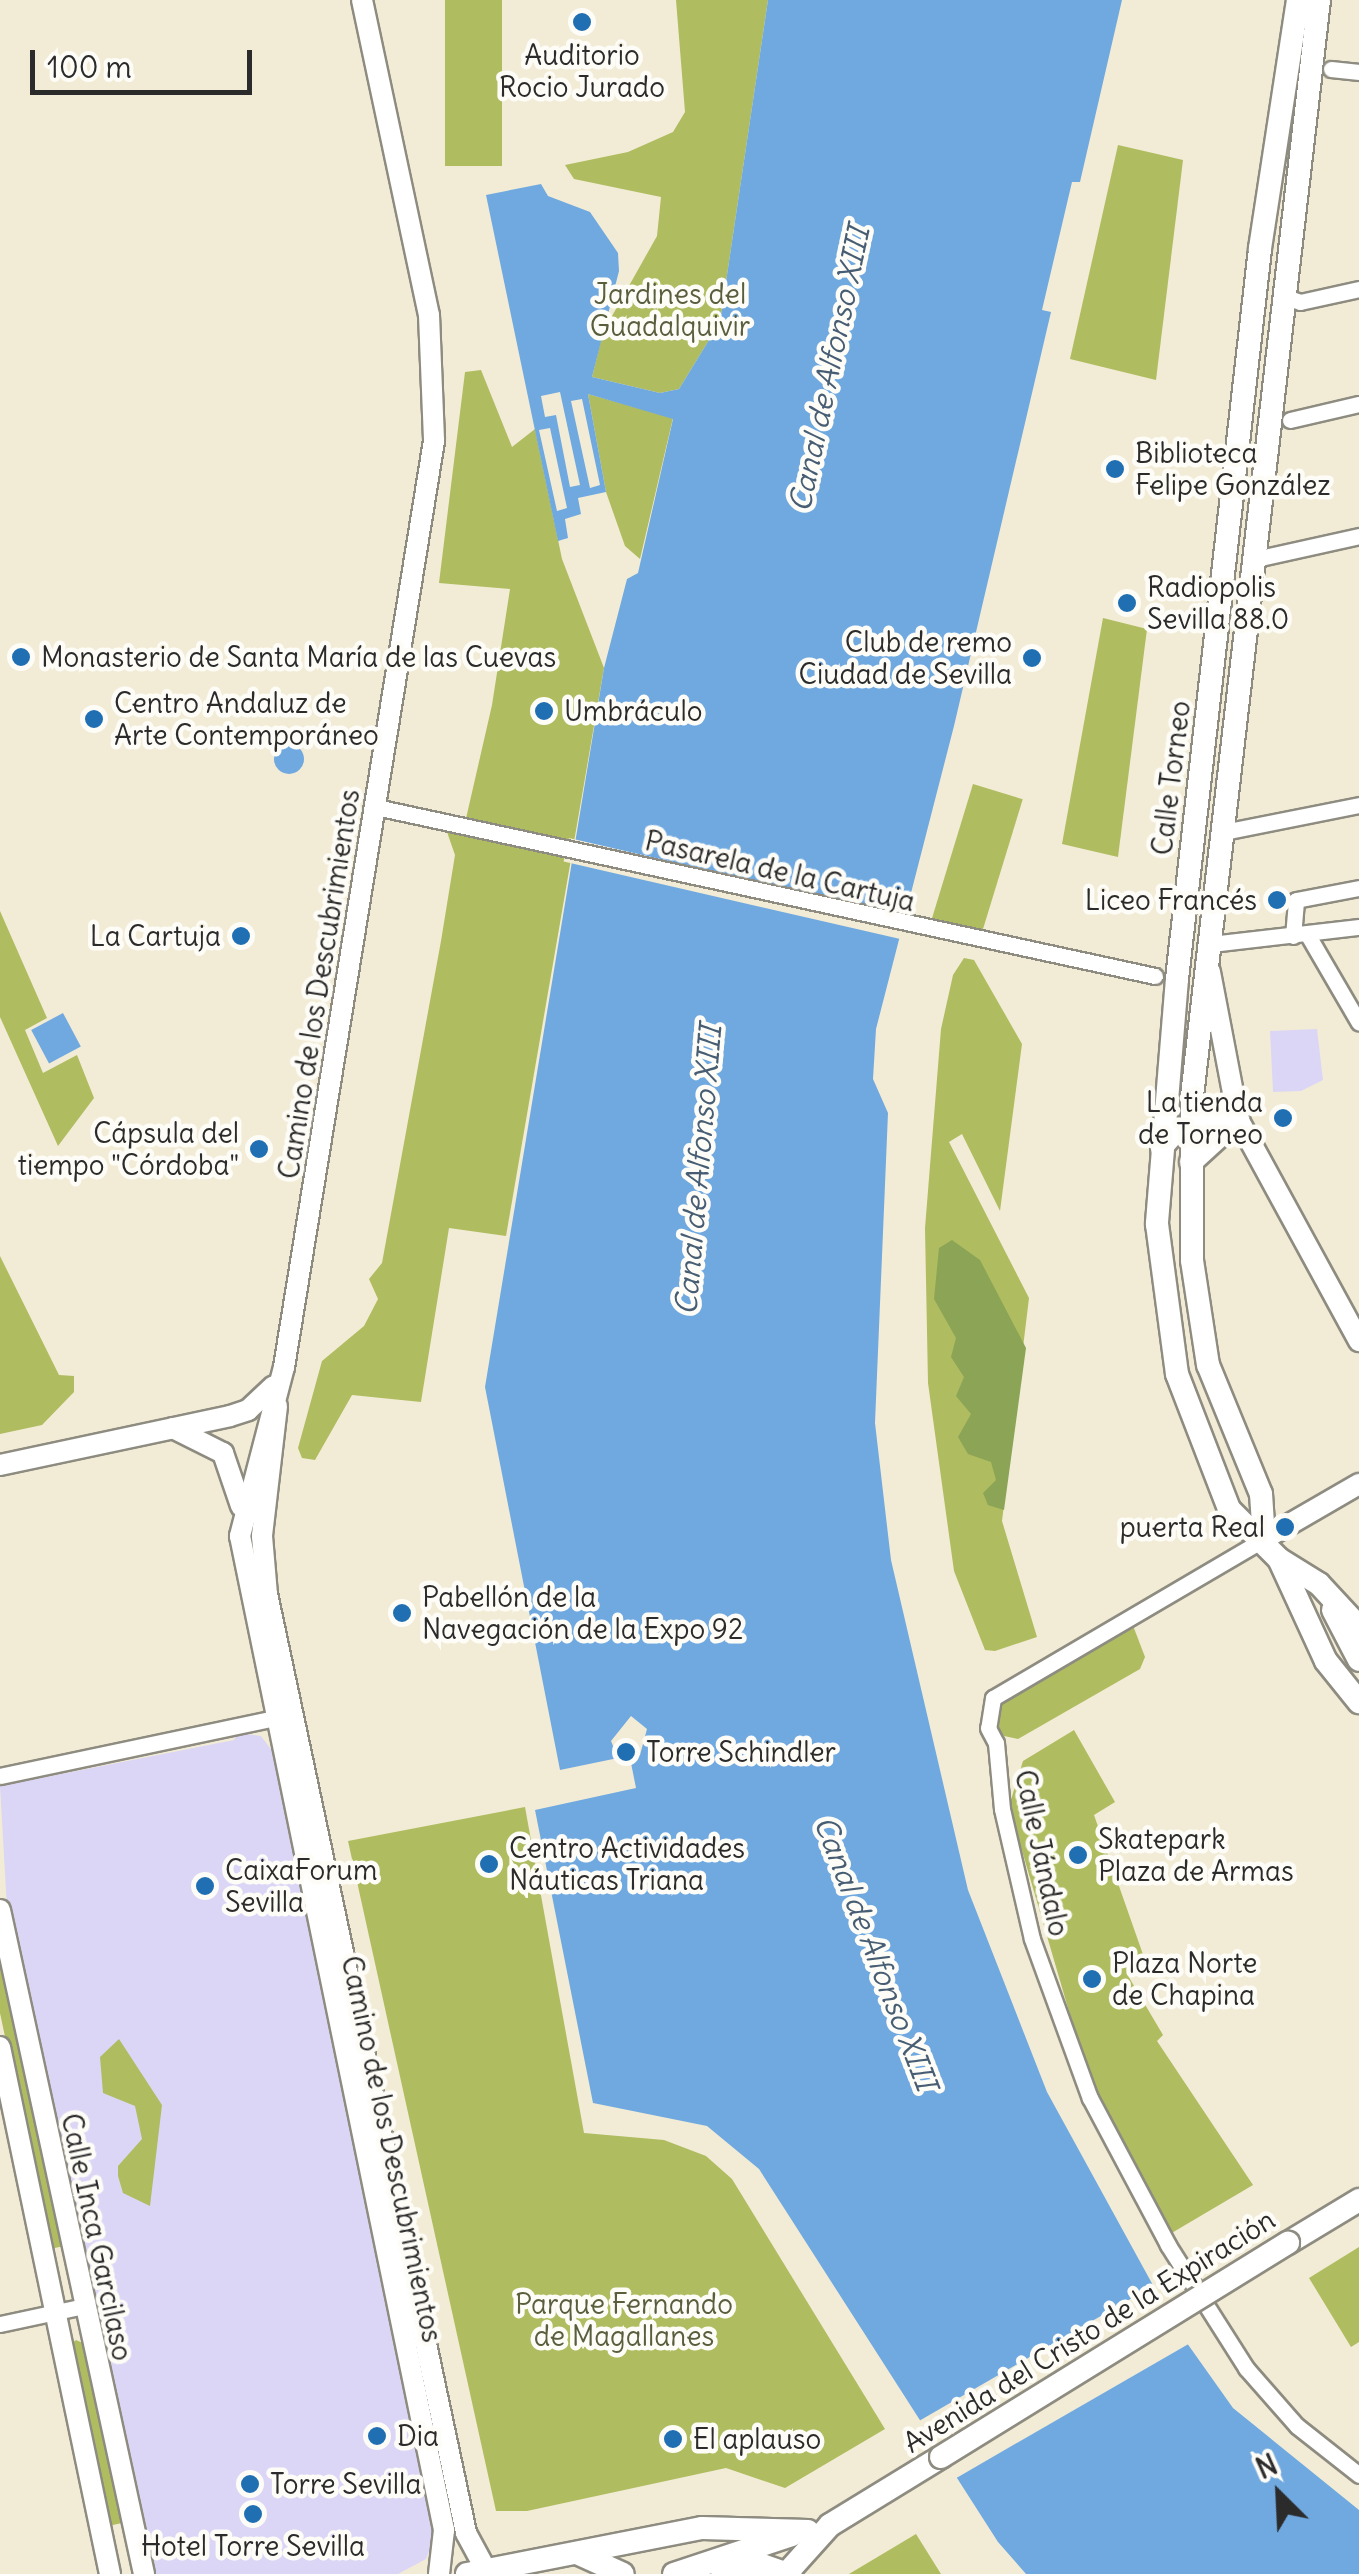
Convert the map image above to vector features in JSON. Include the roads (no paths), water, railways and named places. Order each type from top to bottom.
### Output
[{"type":"main road","name":"Calle Torneo","points":[[1264,1539],[1260,1494],[1208,1365],[1192,1260],[1191,1162],[1181,1128],[1158,977],[1298,0]]},
{"type":"main road","name":"Calle Torneo","points":[[1181,1128],[1175,1118],[1192,1096],[1210,954],[1251,560],[1319,0]]},
{"type":"main road","points":[[1191,1162],[1232,1123]]},
{"type":"main road","name":"Calle Torneo","points":[[1181,1128],[1161,1150],[1160,1265],[1177,1374],[1229,1509],[1264,1539],[1279,1560],[1326,1661],[1359,1702]]},
{"type":"main road","name":"Calle Torneo","points":[[1279,1560],[1320,1584],[1359,1626]]},
{"type":"main road","name":"Calle Torneo","points":[[1320,1584],[1358,1660]]},
{"type":"main road","name":"Calle Torneo","points":[[1308,1623],[1358,1660]]},
{"type":"main road","name":"Avenida del Cristo de la Expiración","points":[[819,2528],[1359,2200]]},
{"type":"main road","points":[[476,2572],[702,2528],[819,2528]]},
{"type":"main road","points":[[678,2572],[819,2528]]},
{"type":"main road","points":[[789,2573],[819,2528]]},
{"type":"main road","points":[[576,2553],[623,2574]]},
{"type":"street","name":"Camino de los Descubrimientos","points":[[362,0],[429,315],[437,396],[376,807],[284,1367],[275,1384],[242,1512],[242,1565],[283,1716],[476,2572]]},
{"type":"street","points":[[1331,69],[1359,72]]},
{"type":"street","points":[[1282,296],[1300,302],[1359,289]]},
{"type":"street","points":[[1290,420],[1359,404]]},
{"type":"street","points":[[1251,560],[1359,536]]},
{"type":"street","points":[[1224,832],[1359,805]]},
{"type":"street","name":"Pasarela de la Cartuja","points":[[376,807],[991,945],[1158,977]]},
{"type":"street","points":[[1359,888],[1296,900],[1301,937],[1359,1022]]},
{"type":"street","points":[[1210,954],[1359,926]]},
{"type":"street","name":"Calle Torneo","points":[[1210,954],[1232,1123],[1359,1341]]},
{"type":"street","points":[[1181,1128],[1232,1123]]},
{"type":"street","name":"Camino de los Descubrimientos","points":[[275,1384],[280,1426],[263,1511],[262,1562],[283,1716],[445,2532],[439,2574]]},
{"type":"street","points":[[0,1464],[248,1410],[275,1384]]},
{"type":"street","points":[[173,1428],[223,1453],[242,1512]]},
{"type":"street","points":[[1264,1539],[1359,1484]]},
{"type":"street","name":"Calle Jándalo","points":[[1264,1539],[993,1698],[988,1728],[996,1743],[1002,1809],[1032,1939],[1090,2098],[1168,2245],[1246,2368],[1297,2426],[1359,2475]]},
{"type":"street","points":[[0,1776],[283,1716]]},
{"type":"street","name":"Calle Inca Garcilaso","points":[[0,1910],[144,2574]]},
{"type":"street","name":"Calle Inca Garcilaso","points":[[0,2047],[110,2574]]},
{"type":"street","points":[[0,2324],[84,2306]]},
{"type":"street","points":[[678,2572],[746,2562],[789,2573]]},
{"type":"water","name":"Canal de Alfonso XIII","points":[[768,0],[1122,0],[1080,182],[1072,182],[1042,310],[1051,312],[954,726],[876,1029],[873,1079],[888,1113],[875,1423],[891,1560],[968,1890],[1047,2092],[1177,2329],[1233,2408],[1359,2510],[1359,2574],[1026,2574],[998,2542],[759,2169],[707,2126],[593,2103],[535,1810],[636,1788],[630,1758],[640,1755],[647,1729],[631,1716],[611,1741],[618,1758],[560,1770],[485,1387],[604,668],[627,579],[638,573],[673,419],[588,394],[606,492],[578,498],[581,514],[565,519],[568,538],[558,541],[486,195],[541,184],[548,196],[590,212],[618,253],[619,271],[592,377],[660,393],[679,389],[720,322]],"holes":[[[560,392],[580,485],[570,487],[556,415],[545,417],[541,396]],[[582,399],[600,485],[590,488],[571,401]],[[550,428],[567,508],[557,511],[539,430]]]},
{"type":"water","points":[[289,744],[300,748],[304,759],[300,770],[289,774],[278,770],[274,759],[278,748]]},
{"type":"water","points":[[63,1013],[81,1047],[49,1063],[31,1030]]},
{"type":"place","name":"Auditorio Rocio Jurado","points":[[582,22]]},
{"type":"place","name":"Biblioteca Felipe González","points":[[1115,469]]},
{"type":"place","name":"Radiopolis Sevilla 88.0","points":[[1127,603]]},
{"type":"place","name":"Monasterio de Santa María de las Cuevas","points":[[21,657]]},
{"type":"place","name":"Club de remo Ciudad de Sevilla","points":[[1032,658]]},
{"type":"place","name":"Umbráculo","points":[[544,711]]},
{"type":"place","name":"Centro Andaluz de Arte Contemporáneo","points":[[94,719]]},
{"type":"place","name":"Liceo Francés","points":[[1277,900]]},
{"type":"place","name":"La Cartuja","points":[[241,936]]},
{"type":"place","name":"La tienda de Torneo","points":[[1283,1118]]},
{"type":"place","name":"Cápsula del tiempo \"Córdoba\"","points":[[259,1149]]},
{"type":"place","name":"puerta Real","points":[[1285,1527]]},
{"type":"place","name":"Pabellón de la Navegación de la Expo 92","points":[[402,1613]]},
{"type":"place","name":"Torre Schindler","points":[[626,1752]]},
{"type":"place","name":"Skatepark Plaza de Armas","points":[[1078,1855]]},
{"type":"place","name":"Centro Actividades Náuticas Triana","points":[[489,1864]]},
{"type":"place","name":"CaixaForum Sevilla","points":[[205,1886]]},
{"type":"place","name":"Plaza Norte de Chapina","points":[[1092,1979]]},
{"type":"place","name":"Dia","points":[[377,2436]]},
{"type":"place","name":"El aplauso","points":[[673,2439]]},
{"type":"place","name":"Torre Sevilla","points":[[250,2484]]},
{"type":"place","name":"Hotel Torre Sevilla","points":[[253,2514]]},
{"type":"park label","name":"Jardines del Guadalquivir","points":[[670,310]]},
{"type":"park label","name":"Parque Fernando de Magallanes","points":[[624,2320]]}]
